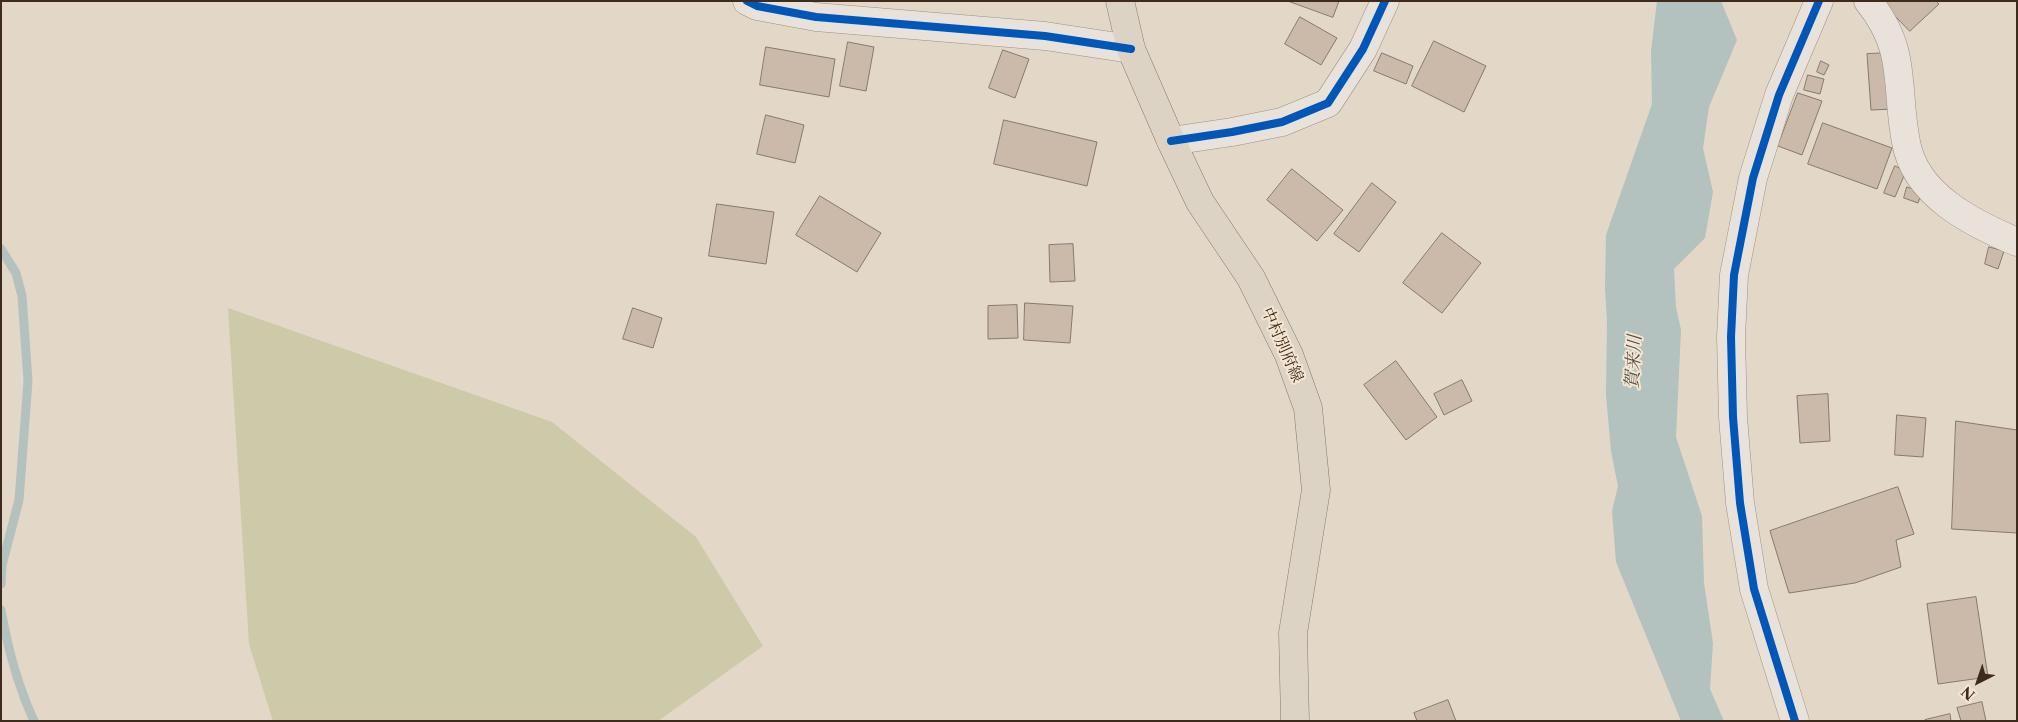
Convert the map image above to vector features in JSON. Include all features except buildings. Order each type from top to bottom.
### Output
[{"type":"main road","name":"中村別府線","points":[[1120,1],[1130,50],[1170,141],[1200,202],[1251,278],[1289,355],[1308,408],[1316,490],[1293,633],[1295,721]]},
{"type":"street","points":[[747,1],[757,6],[816,17],[1045,36],[1130,50]]},
{"type":"street","points":[[1170,141],[1282,122],[1328,103],[1363,48],[1385,1]]},
{"type":"street","points":[[1795,721],[1754,589],[1740,502],[1731,337],[1734,275],[1753,178],[1779,95],[1819,1]]},
{"type":"street","points":[[1868,1],[1891,37],[1898,63],[1906,144],[1918,174],[1935,196],[1984,228],[2017,242]]},
{"type":"shaded area","points":[[228,308],[552,422],[696,537],[763,646],[658,721],[273,721],[249,644]]},
{"type":"water","name":"賀来川","points":[[1657,1],[1721,1],[1737,40],[1709,107],[1703,148],[1713,192],[1705,238],[1674,269],[1676,307],[1681,330],[1676,437],[1702,516],[1704,583],[1713,643],[1710,689],[1724,721],[1681,721],[1616,562],[1612,511],[1618,486],[1611,451],[1606,395],[1606,235],[1652,104],[1651,51]]},
{"type":"waterway","points":[[1,249],[16,273],[22,296],[28,381],[19,500],[2,565],[1,584]]},
{"type":"waterway","points":[[1,610],[14,667],[34,721]]},
{"type":"cycle path","points":[[747,1],[757,6],[816,17],[1045,36],[1131,49]]},
{"type":"cycle path","points":[[1171,141],[1282,122],[1328,103],[1363,49],[1385,1]]},
{"type":"cycle path","points":[[1795,721],[1754,589],[1740,503],[1733,417],[1731,337],[1734,275],[1753,178],[1779,95],[1819,1]]}]
